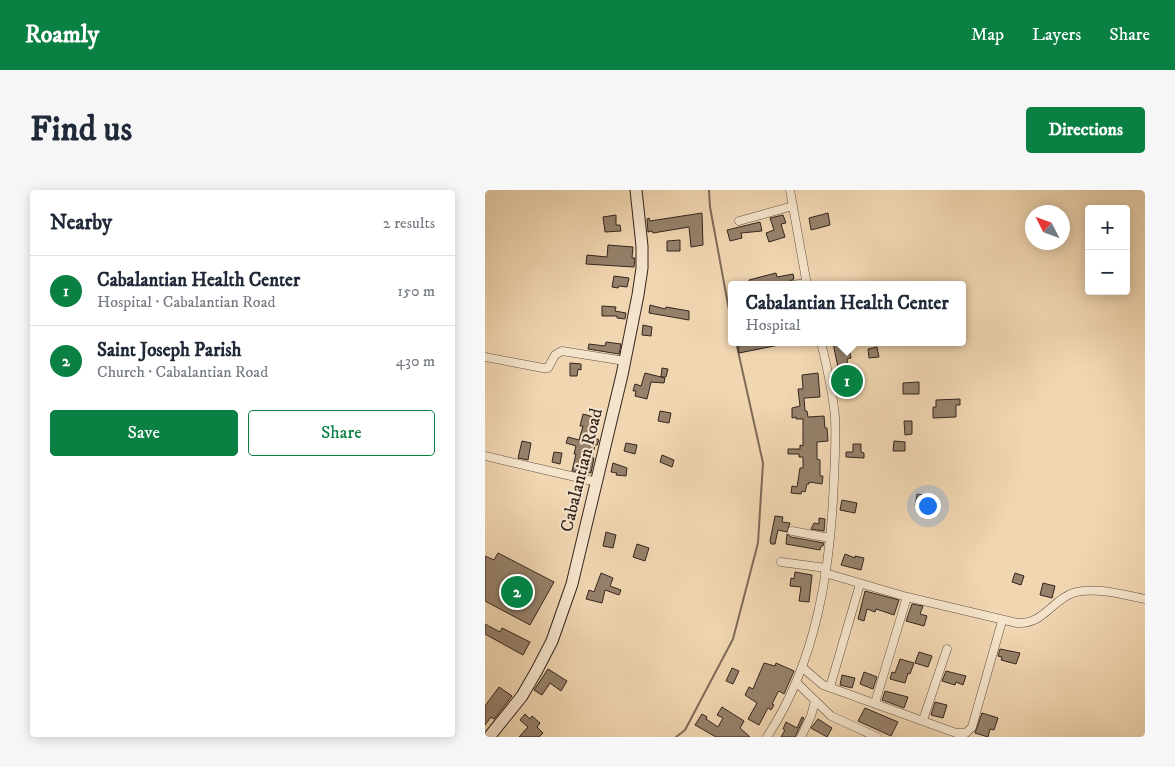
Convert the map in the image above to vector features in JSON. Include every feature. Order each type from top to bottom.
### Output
[{"type":"street","name":"Cabalantian Road","points":[[489,737],[522,696],[551,641],[569,596],[625,361],[642,268],[641,232],[636,190]]},
{"type":"street","points":[[789,190],[806,281]]},
{"type":"street","points":[[739,221],[793,206]]},
{"type":"street","points":[[767,737],[797,683],[803,668],[826,571],[833,504],[835,416],[822,346]]},
{"type":"street","points":[[485,357],[543,368],[549,368],[555,355],[562,351],[625,361]]},
{"type":"street","points":[[485,456],[597,482]]},
{"type":"street","points":[[792,531],[830,538]]},
{"type":"street","points":[[781,562],[826,571],[860,584],[1001,621],[1021,624],[1046,613],[1068,595],[1079,591],[1103,591],[1145,599]]},
{"type":"street","points":[[830,687],[860,584]]},
{"type":"street","points":[[875,703],[907,596]]},
{"type":"street","points":[[803,668],[819,683],[962,734],[969,731],[977,712],[1001,621]]},
{"type":"street","points":[[923,720],[947,649]]},
{"type":"street","points":[[797,683],[837,719],[877,737]]},
{"type":"street","points":[[801,737],[811,716],[815,701]]},
{"type":"building","points":[[702,213],[703,245],[691,247],[689,227],[653,233],[652,231],[648,232],[647,219],[649,218],[650,221]]},
{"type":"building","points":[[828,213],[830,225],[811,230],[809,218]]},
{"type":"building","points":[[616,215],[616,225],[620,225],[621,231],[605,232],[603,217]]},
{"type":"building","points":[[783,215],[786,223],[781,224],[785,237],[769,242],[766,233],[774,230],[770,218]]},
{"type":"building","points":[[760,222],[762,231],[741,233],[742,238],[730,241],[727,230]]},
{"type":"building","points":[[680,240],[680,251],[667,251],[667,241]]},
{"type":"building","points":[[608,245],[633,247],[632,258],[635,258],[634,267],[586,264],[587,255],[607,257]]},
{"type":"building","points":[[776,273],[777,277],[793,274],[794,279],[790,281],[749,280]]},
{"type":"building","points":[[614,276],[629,278],[627,287],[612,287]]},
{"type":"building","points":[[650,305],[665,309],[666,307],[689,311],[689,320],[649,313]]},
{"type":"building","points":[[602,306],[616,307],[615,311],[626,313],[625,319],[617,318],[617,316],[602,316]]},
{"type":"building","points":[[643,325],[652,327],[651,336],[642,335]]},
{"type":"building","points":[[606,342],[621,344],[619,354],[588,349],[589,344],[605,346]]},
{"type":"building","points":[[738,346],[774,346],[739,353]]},
{"type":"building","points":[[834,346],[841,346],[842,350],[849,349],[851,358],[847,359],[849,375],[854,374],[855,381],[836,384],[835,378],[840,377]]},
{"type":"building","points":[[877,347],[879,357],[869,358],[868,349]]},
{"type":"building","points":[[570,363],[581,364],[581,370],[578,369],[577,376],[570,376]]},
{"type":"building","points":[[662,368],[668,369],[666,377],[661,377]]},
{"type":"building","points":[[645,373],[665,378],[664,383],[651,382],[647,399],[635,396],[636,391],[633,391],[635,384],[641,386]]},
{"type":"building","points":[[818,373],[820,397],[804,398],[805,411],[807,411],[808,417],[824,416],[825,428],[827,428],[828,441],[817,442],[817,459],[820,460],[820,476],[823,476],[822,484],[809,482],[805,492],[802,491],[801,494],[791,493],[792,486],[797,487],[800,468],[803,468],[803,457],[799,457],[799,454],[788,454],[788,449],[800,449],[800,445],[803,446],[803,419],[792,418],[792,408],[800,406],[798,389],[803,389],[802,375]]},
{"type":"building","points":[[919,382],[919,394],[903,394],[903,383]]},
{"type":"building","points":[[960,399],[960,405],[956,405],[956,417],[933,418],[933,407],[936,407],[936,400]]},
{"type":"building","points":[[660,411],[671,413],[669,423],[658,421]]},
{"type":"building","points":[[583,414],[600,419],[595,437],[599,440],[597,445],[595,445],[591,473],[572,471],[576,446],[566,443],[568,437],[579,440],[583,426],[580,426]]},
{"type":"building","points":[[904,421],[912,421],[912,434],[905,435]]},
{"type":"building","points":[[522,441],[531,443],[528,460],[518,458]]},
{"type":"building","points":[[894,441],[905,442],[905,451],[893,451]]},
{"type":"building","points":[[626,443],[637,445],[635,454],[624,451]]},
{"type":"building","points":[[853,444],[861,444],[861,452],[864,453],[864,458],[846,457],[846,452],[853,452]]},
{"type":"building","points":[[554,452],[562,453],[560,464],[552,462]]},
{"type":"building","points":[[662,455],[674,460],[672,467],[660,462]]},
{"type":"building","points":[[613,463],[627,468],[626,476],[616,475],[617,473],[611,472]]},
{"type":"building","points":[[917,494],[931,496],[929,508],[915,506]]},
{"type":"building","points":[[842,500],[857,503],[855,513],[840,510]]},
{"type":"building","points":[[775,516],[783,517],[782,522],[790,523],[787,532],[778,530],[775,544],[771,544],[770,541]]},
{"type":"building","points":[[819,518],[825,519],[824,531],[811,529],[814,523],[819,524]]},
{"type":"building","points":[[606,532],[616,535],[613,548],[603,546]]},
{"type":"building","points":[[787,534],[791,537],[824,543],[820,550],[786,544]]},
{"type":"building","points":[[637,544],[649,548],[645,561],[633,557]]},
{"type":"building","points":[[498,553],[554,582],[530,625],[485,601],[485,556],[494,560]]},
{"type":"building","points":[[845,554],[855,558],[855,556],[864,558],[861,570],[841,565]]},
{"type":"building","points":[[795,572],[812,575],[809,602],[799,601],[801,587],[790,586],[791,578],[794,579]]},
{"type":"building","points":[[601,573],[613,578],[610,586],[621,590],[619,595],[605,590],[602,603],[586,599],[589,590],[594,592]]},
{"type":"building","points":[[1015,573],[1024,576],[1021,585],[1012,582]]},
{"type":"building","points":[[1043,583],[1055,586],[1052,598],[1040,595]]},
{"type":"building","points":[[865,591],[899,600],[894,615],[876,609],[875,612],[867,609],[864,621],[858,619]]},
{"type":"building","points":[[912,604],[923,606],[920,614],[927,616],[924,626],[906,621]]},
{"type":"building","points":[[485,624],[500,632],[502,628],[530,642],[523,655],[485,634]]},
{"type":"building","points":[[1000,649],[1020,653],[1016,664],[1001,660],[1002,657],[998,656]]},
{"type":"building","points":[[919,652],[932,656],[928,667],[915,663]]},
{"type":"building","points":[[900,659],[914,663],[905,683],[890,679],[892,672],[895,673]]},
{"type":"building","points":[[764,663],[775,666],[776,663],[794,671],[784,694],[778,692],[772,704],[774,705],[771,710],[768,708],[759,725],[748,719],[757,703],[745,695],[749,687],[753,689]]},
{"type":"building","points":[[732,668],[739,671],[733,684],[726,681]]},
{"type":"building","points":[[548,669],[567,681],[561,691],[550,683],[542,695],[534,690]]},
{"type":"building","points":[[946,671],[966,676],[963,685],[956,682],[955,685],[942,681]]},
{"type":"building","points":[[864,672],[877,677],[873,689],[860,684]]},
{"type":"building","points":[[842,675],[855,678],[852,688],[840,685]]},
{"type":"building","points":[[499,687],[512,696],[494,719],[491,717],[485,725],[485,706]]},
{"type":"building","points":[[885,691],[908,697],[904,708],[882,700]]},
{"type":"building","points":[[935,702],[947,705],[943,718],[931,715]]},
{"type":"building","points":[[722,707],[744,721],[740,728],[750,737],[716,737],[695,725],[702,714],[718,727],[723,718],[717,715]]},
{"type":"building","points":[[865,708],[898,722],[891,736],[858,721]]},
{"type":"building","points":[[982,713],[998,718],[994,730],[990,729],[988,737],[975,733]]},
{"type":"building","points":[[525,714],[530,719],[532,716],[540,723],[537,727],[543,733],[539,737],[519,737],[528,727],[520,720]]},
{"type":"building","points":[[802,717],[804,718],[795,737],[781,737],[785,730],[783,729],[786,722],[797,728]]},
{"type":"building","points":[[818,719],[832,728],[827,737],[811,728]]},
{"type":"waterway","points":[[709,190],[710,207],[728,304]]},
{"type":"waterway","points":[[676,737],[685,730],[733,639],[758,543],[763,463],[737,346]]},
{"type":"place","name":"Cabalantian Health Center","points":[[847,381]]},
{"type":"place","name":"Saint Joseph Parish","points":[[517,592]]}]
